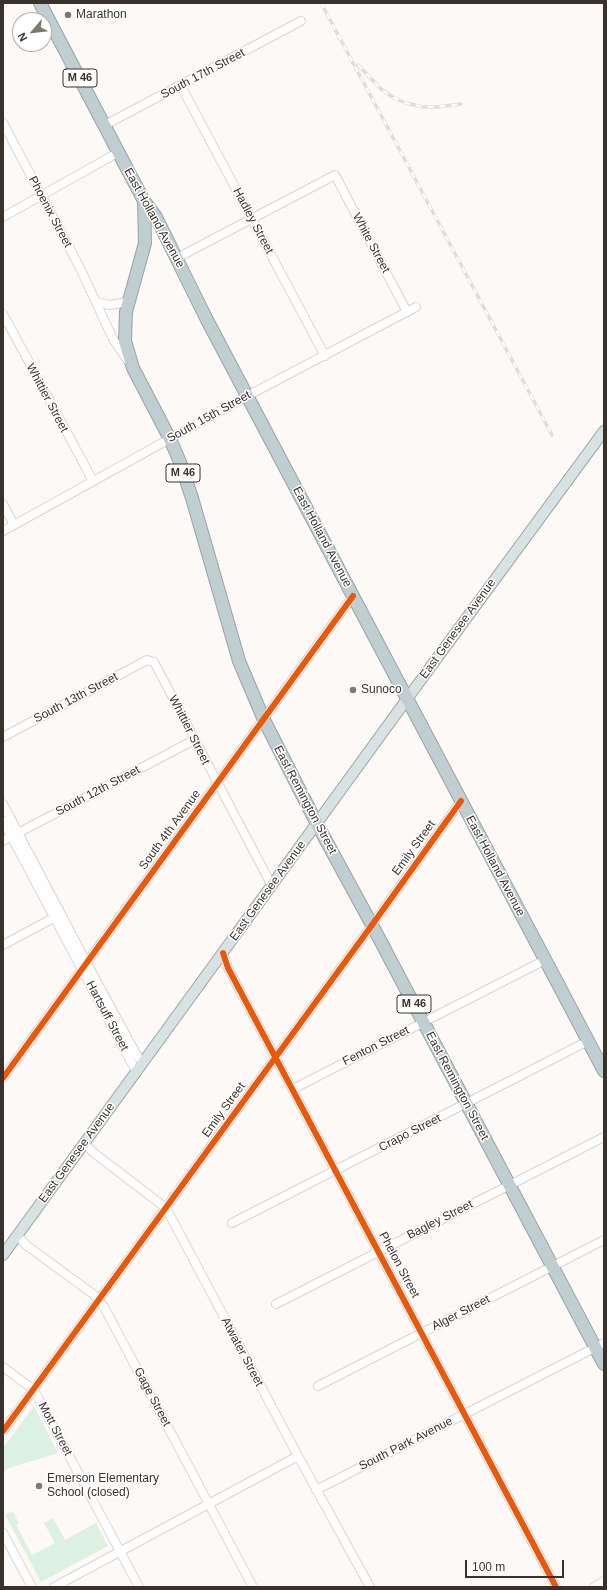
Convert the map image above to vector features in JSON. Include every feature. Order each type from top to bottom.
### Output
[{"type":"highway","name":"East Holland Avenue","points":[[40,3],[144,201],[156,217],[207,320],[604,1071]]},
{"type":"highway","name":"East Remington Street","points":[[144,201],[145,243],[126,312],[124,331],[127,350],[133,368],[170,439],[180,462],[192,498],[239,662],[264,720],[317,824],[552,1266],[600,1345],[604,1364]]},
{"type":"main road","name":"East Genesee Avenue","points":[[4,1249],[17,1235],[604,431]]},
{"type":"street","name":"South 17th Street","points":[[105,125],[301,21]]},
{"type":"street","name":"Hadley Street","points":[[181,86],[325,356]]},
{"type":"street","name":"Phoenix Street","points":[[3,123],[97,302],[113,339],[133,368]]},
{"type":"street","points":[[3,217],[118,152]]},
{"type":"street","name":"White Street","points":[[252,219],[335,175],[406,312]]},
{"type":"street","points":[[177,258],[252,219]]},
{"type":"street","points":[[97,302],[110,306],[128,302]]},
{"type":"street","name":"South 15th Street","points":[[3,531],[247,396],[416,307]]},
{"type":"street","name":"Whittier Street","points":[[3,314],[93,481]]},
{"type":"street","points":[[3,504],[14,525]]},
{"type":"street","name":"South 4th Avenue","points":[[3,1078],[353,596]]},
{"type":"street","name":"South 13th Street","points":[[3,737],[147,660],[150,660]]},
{"type":"street","name":"Whittier Street","points":[[150,660],[156,665],[217,784],[272,886]]},
{"type":"street","name":"South 12th Street","points":[[3,841],[194,740]]},
{"type":"street","name":"Emily Street","points":[[3,1432],[461,801]]},
{"type":"street","name":"Hartsuff Street","points":[[3,804],[15,835],[84,966],[136,1071]]},
{"type":"street","name":"Hartsuff Street","points":[[3,821],[15,835]]},
{"type":"street","points":[[3,945],[58,916]]},
{"type":"street","name":"Phelon Street","points":[[223,953],[228,968],[276,1056],[556,1587]]},
{"type":"street","name":"Fenton Street","points":[[293,1089],[545,960]]},
{"type":"street","name":"Hartsuff Street","points":[[84,966],[142,1063]]},
{"type":"street","name":"Crapo Street","points":[[232,1224],[588,1041]]},
{"type":"street","name":"Bagley Street","points":[[276,1304],[604,1137]]},
{"type":"street","name":"Atwater Street","points":[[84,1143],[94,1153],[166,1208],[316,1490],[370,1587]]},
{"type":"street","name":"Gage Street","points":[[17,1235],[26,1245],[99,1299],[253,1587]]},
{"type":"street","name":"Alger Street","points":[[318,1386],[604,1240]]},
{"type":"street","name":"South Park Avenue","points":[[316,1490],[600,1345]]},
{"type":"street","name":"Mott Street","points":[[3,1367],[34,1390],[139,1587]]},
{"type":"street","points":[[54,1587],[298,1456]]},
{"type":"street","points":[[3,1533],[32,1587]]},
{"type":"street","points":[[594,1587],[604,1581]]},
{"type":"green space","points":[[34,1406],[58,1453],[9,1468],[3,1472],[3,1448]]},
{"type":"green space","points":[[13,1512],[19,1523],[16,1525],[32,1555],[55,1543],[44,1523],[53,1518],[65,1540],[96,1523],[108,1546],[41,1582],[5,1515]]},
{"type":"railway","points":[[321,3],[552,435]]},
{"type":"railway","points":[[358,65],[381,89],[394,98],[406,103],[423,107],[461,104]]},
{"type":"cycle path","points":[[3,1078],[353,596]]},
{"type":"cycle path","points":[[3,1431],[461,801]]},
{"type":"cycle path","points":[[223,953],[228,968],[556,1587]]},
{"type":"place","name":"Marathon","points":[[68,15]]},
{"type":"place","name":"Sunoco","points":[[353,690]]},
{"type":"place","name":"Emerson Elementary School (closed)","points":[[39,1486]]}]
